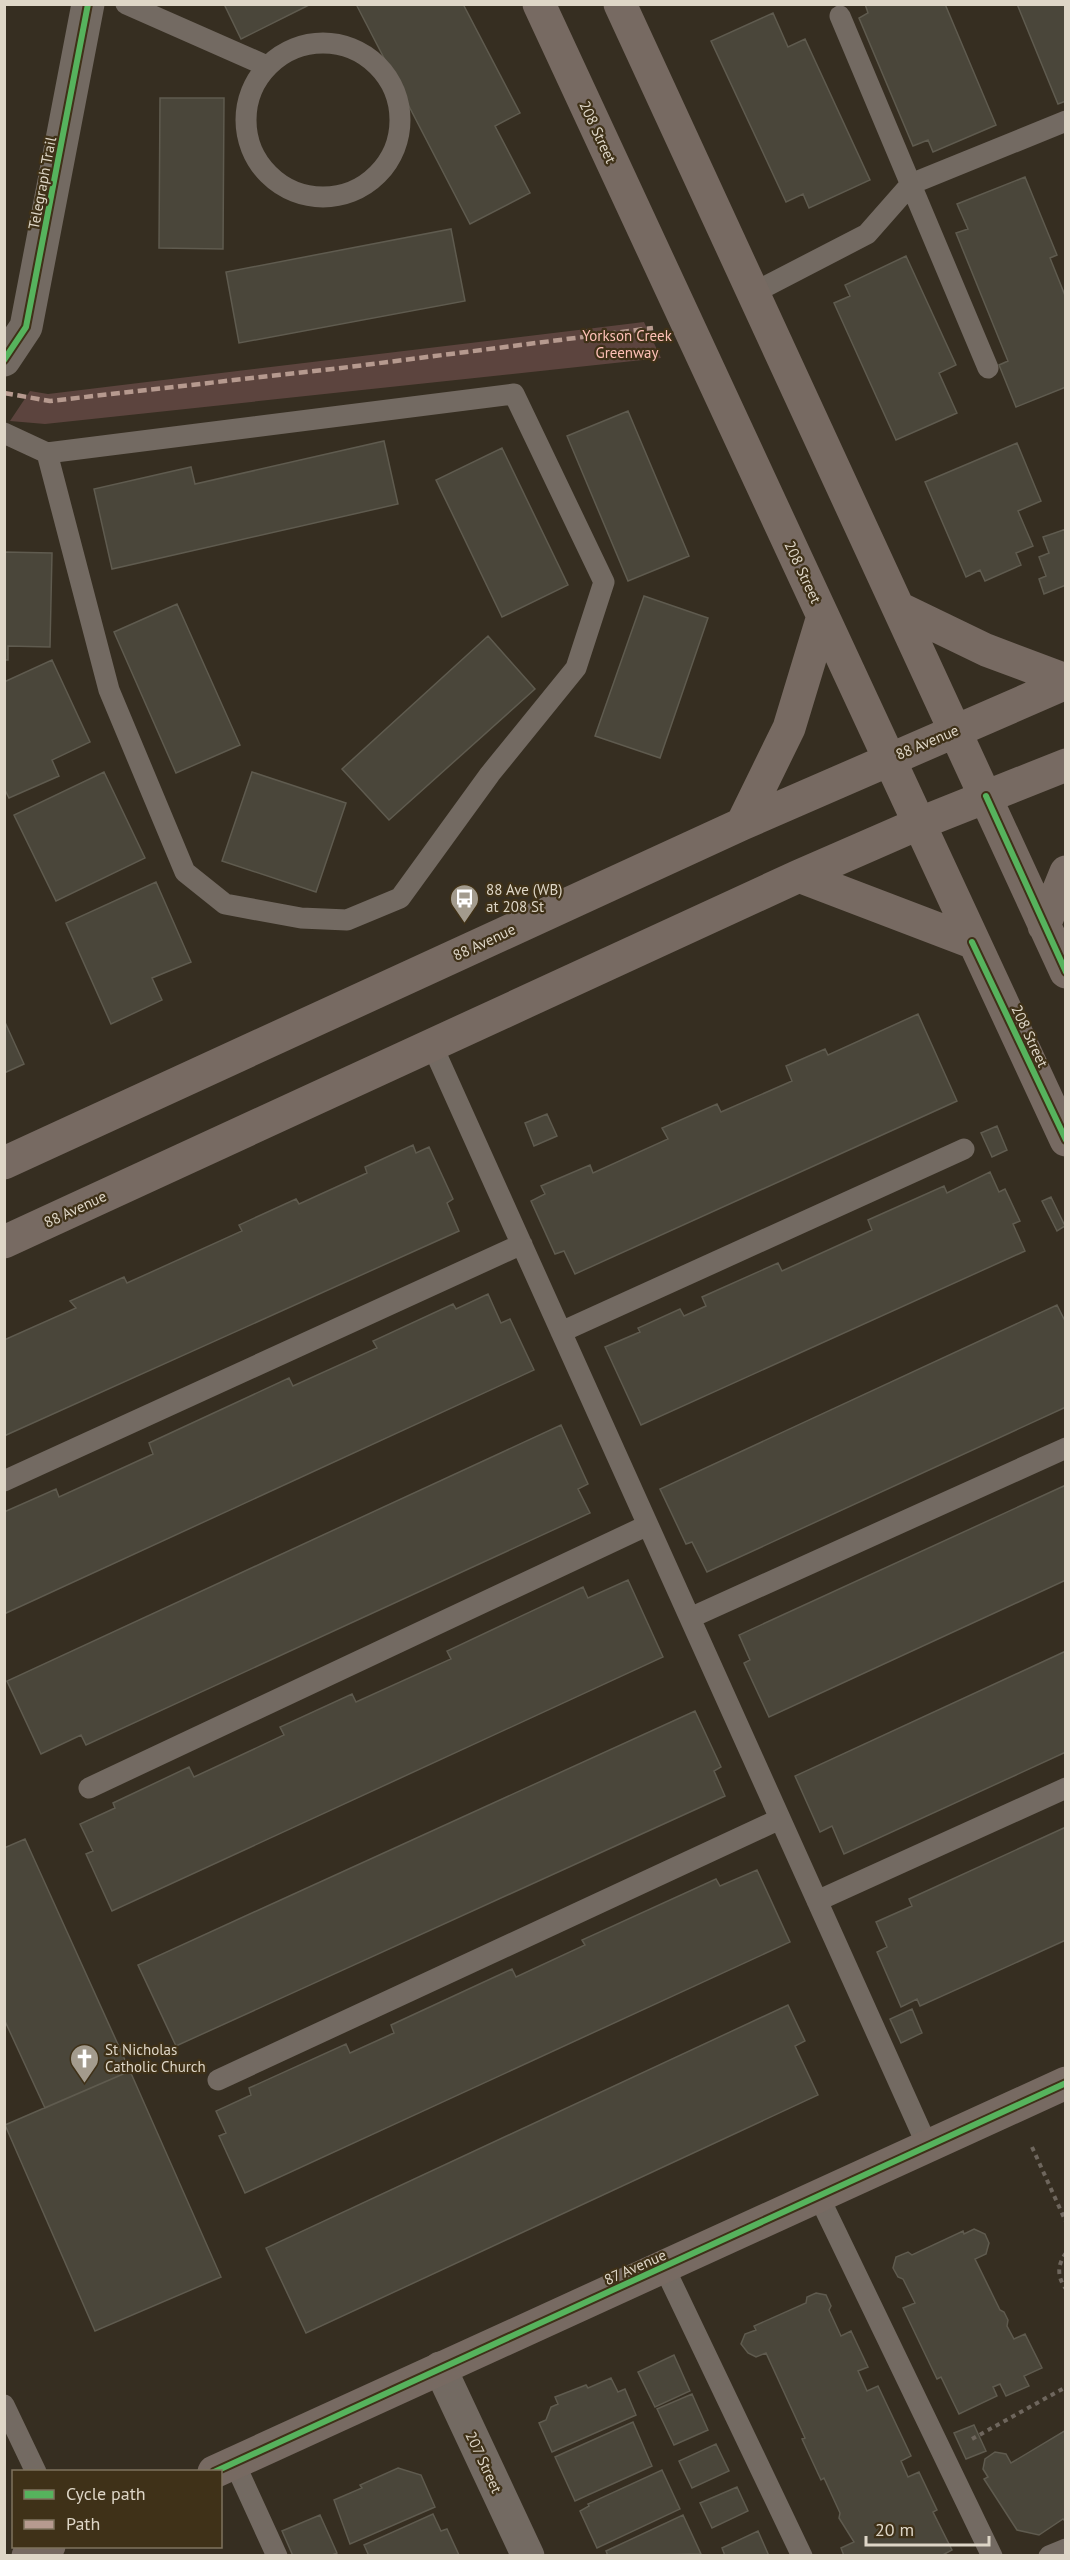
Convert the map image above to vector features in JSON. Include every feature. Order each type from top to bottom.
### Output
[{"type":"main road","name":"208 Street","points":[[539,4],[1065,1140]]},
{"type":"main road","points":[[620,4],[956,730],[1065,972]]},
{"type":"main road","points":[[899,608],[986,650],[1065,682]]},
{"type":"main road","points":[[742,824],[789,728],[823,616]]},
{"type":"main road","name":"88 Avenue","points":[[4,1163],[742,824],[1065,682]]},
{"type":"main road","name":"88 Avenue","points":[[4,1242],[800,876],[918,824],[1065,765]]},
{"type":"main road","points":[[1044,926],[1065,872]]},
{"type":"main road","points":[[800,876],[972,942]]},
{"type":"main road","name":"87 Avenue","points":[[224,2467],[1065,2084]]},
{"type":"main road","points":[[28,2556],[47,2548]]},
{"type":"street","name":"Telegraph Trail","points":[[4,360],[26,327],[88,4]]},
{"type":"street","name":"207 Street","points":[[440,2368],[528,2556]]},
{"type":"lane","points":[[126,4],[267,66]]},
{"type":"lane","points":[[840,16],[988,368]]},
{"type":"lane","points":[[313,43],[339,44],[363,53],[382,71],[395,93],[400,119],[396,144],[383,167],[364,184],[340,195],[316,196],[292,190],[271,177],[255,158],[247,135],[246,110],[253,87],[267,66],[288,51],[313,43]]},
{"type":"lane","points":[[753,293],[867,234],[911,184],[1065,121]]},
{"type":"lane","points":[[4,433],[47,453],[514,393],[604,582],[576,668],[490,774],[400,898],[347,920],[301,918],[225,904],[185,872],[109,690],[47,453]]},
{"type":"lane","points":[[432,1045],[927,2145]]},
{"type":"lane","points":[[561,1332],[964,1149]]},
{"type":"lane","points":[[4,1481],[522,1244]]},
{"type":"lane","points":[[690,1618],[1065,1448]]},
{"type":"lane","points":[[89,1788],[648,1525]]},
{"type":"lane","points":[[817,1901],[1065,1788]]},
{"type":"lane","points":[[218,2080],[780,1819]]},
{"type":"lane","points":[[819,2197],[992,2556]]},
{"type":"lane","points":[[664,2267],[802,2556]]},
{"type":"lane","points":[[4,2405],[35,2470]]},
{"type":"lane","points":[[224,2467],[277,2556]]},
{"type":"lane","points":[[1049,2556],[1065,2549]]},
{"type":"path","points":[[1032,2147],[1065,2222]]},
{"type":"path","points":[[1065,2253],[1059,2265],[1059,2274],[1065,2289]]},
{"type":"path","points":[[944,2455],[1065,2388]]},
{"type":"green space","name":"Yorkson Creek Greenway","points":[[644,322],[661,358],[45,424],[10,421],[30,391],[48,394]]},
{"type":"building","points":[[224,4],[311,4],[241,39]]},
{"type":"building","points":[[359,4],[463,4],[520,113],[495,126],[530,193],[470,224],[357,6]]},
{"type":"building","points":[[865,4],[945,4],[996,125],[933,152],[928,140],[913,146],[859,18],[868,13]]},
{"type":"building","points":[[1017,4],[1066,4],[1066,101],[1058,104]]},
{"type":"building","points":[[773,13],[788,47],[805,39],[870,180],[809,208],[803,194],[786,202],[711,41]]},
{"type":"building","points":[[160,98],[224,98],[223,249],[159,248]]},
{"type":"building","points":[[1025,177],[1057,255],[1050,258],[1066,298],[1066,387],[1016,407],[999,365],[1008,361],[956,233],[968,229],[957,204]]},
{"type":"building","points":[[451,229],[465,301],[239,343],[226,272]]},
{"type":"building","points":[[906,256],[956,365],[939,373],[957,413],[896,440],[834,303],[850,296],[845,285]]},
{"type":"building","points":[[628,411],[689,556],[628,581],[567,436]]},
{"type":"building","points":[[384,441],[398,504],[112,569],[94,489],[191,467],[195,484]]},
{"type":"building","points":[[1017,443],[1041,501],[1018,511],[1033,546],[1016,553],[1021,565],[985,581],[980,570],[966,577],[925,482]]},
{"type":"building","points":[[502,448],[568,585],[502,617],[436,480]]},
{"type":"building","points":[[1066,529],[1066,585],[1044,594],[1039,579],[1046,576],[1039,557],[1049,553],[1043,537]]},
{"type":"building","points":[[4,552],[52,553],[50,647],[8,646],[8,660],[4,660]]},
{"type":"building","points":[[644,596],[708,618],[660,758],[595,736]]},
{"type":"building","points":[[177,604],[240,745],[176,773],[114,632]]},
{"type":"building","points":[[488,636],[535,689],[389,820],[342,769]]},
{"type":"building","points":[[52,660],[90,742],[52,760],[59,776],[9,798],[4,788],[4,682]]},
{"type":"building","points":[[104,772],[145,858],[56,901],[14,815]]},
{"type":"building","points":[[252,772],[346,803],[316,892],[222,861]]},
{"type":"building","points":[[156,882],[191,962],[152,978],[162,1000],[111,1024],[66,923]]},
{"type":"building","points":[[918,1014],[957,1101],[575,1274],[564,1251],[555,1254],[531,1201],[545,1194],[541,1186],[590,1165],[593,1173],[668,1139],[662,1128],[717,1104],[721,1112],[792,1081],[786,1066],[825,1049],[828,1055]]},
{"type":"building","points":[[4,1020],[24,1064],[4,1073]]},
{"type":"building","points":[[547,1114],[557,1136],[534,1146],[525,1123]]},
{"type":"building","points":[[997,1126],[1007,1150],[992,1157],[981,1133]]},
{"type":"building","points":[[413,1145],[416,1153],[429,1147],[453,1199],[447,1203],[459,1231],[4,1436],[4,1340],[76,1308],[70,1301],[124,1277],[127,1283],[242,1231],[239,1225],[296,1199],[299,1204],[367,1173],[365,1167]]},
{"type":"building","points":[[990,1172],[999,1192],[1005,1189],[1020,1221],[1013,1224],[1025,1251],[641,1425],[605,1347],[640,1332],[638,1328],[680,1309],[684,1316],[706,1306],[702,1297],[778,1263],[782,1271],[872,1230],[868,1220],[944,1186],[947,1193]]},
{"type":"building","points":[[1051,1197],[1065,1226],[1057,1231],[1042,1201]]},
{"type":"building","points":[[488,1294],[501,1323],[510,1319],[534,1370],[4,1614],[4,1512],[56,1489],[59,1497],[153,1454],[149,1443],[289,1378],[293,1386],[377,1348],[373,1341],[453,1304],[456,1309]]},
{"type":"building","points":[[1057,1305],[1066,1323],[1066,1407],[707,1572],[692,1542],[686,1544],[660,1489]]},
{"type":"building","points":[[561,1425],[588,1484],[578,1489],[590,1513],[86,1745],[81,1735],[41,1754],[7,1681]]},
{"type":"building","points":[[1066,1485],[1066,1580],[769,1717],[744,1663],[750,1660],[739,1635]]},
{"type":"building","points":[[628,1580],[663,1657],[112,1911],[86,1854],[93,1851],[80,1824],[115,1808],[113,1803],[189,1767],[194,1777],[284,1735],[280,1727],[352,1694],[356,1702],[451,1659],[447,1651],[583,1587],[588,1598]]},
{"type":"building","points":[[1066,1651],[1066,1752],[844,1854],[832,1826],[820,1832],[795,1776]]},
{"type":"building","points":[[695,1711],[721,1767],[714,1771],[725,1796],[176,2046],[138,1965]]},
{"type":"building","points":[[1066,1827],[1066,1940],[920,2006],[917,1999],[901,2007],[877,1952],[887,1947],[876,1922],[912,1906],[909,1899]]},
{"type":"building","points":[[25,1839],[130,2071],[45,2108],[4,2019],[4,1848]]},
{"type":"building","points":[[757,1870],[790,1942],[245,2193],[219,2136],[226,2133],[216,2111],[251,2095],[249,2088],[346,2044],[350,2053],[394,2033],[391,2025],[512,1969],[516,1977],[585,1945],[582,1940],[716,1879],[720,1886]]},
{"type":"building","points":[[788,2005],[805,2041],[795,2046],[818,2095],[306,2333],[266,2248]]},
{"type":"building","points":[[912,2009],[922,2033],[901,2043],[890,2019]]},
{"type":"building","points":[[130,2071],[221,2277],[95,2331],[5,2125]]},
{"type":"building","points":[[974,2229],[985,2234],[989,2243],[986,2254],[975,2259],[1000,2310],[1004,2312],[1008,2320],[1007,2326],[1014,2339],[1025,2334],[1042,2368],[1024,2376],[1029,2386],[1006,2396],[1000,2384],[993,2387],[997,2396],[959,2414],[941,2377],[937,2379],[903,2308],[915,2303],[903,2279],[898,2277],[893,2268],[896,2257],[908,2252],[912,2255],[963,2231],[964,2234]]},
{"type":"building","points":[[816,2293],[826,2295],[831,2306],[829,2310],[841,2336],[851,2331],[868,2367],[858,2371],[867,2391],[878,2386],[911,2456],[901,2461],[908,2477],[919,2472],[937,2510],[933,2512],[952,2550],[941,2556],[844,2556],[841,2548],[854,2542],[839,2518],[840,2513],[824,2478],[821,2480],[802,2439],[805,2438],[766,2353],[756,2357],[748,2353],[741,2344],[745,2334],[756,2330],[754,2326],[806,2303],[807,2297]]},
{"type":"building","points":[[674,2355],[690,2391],[655,2407],[638,2372]]},
{"type":"building","points":[[611,2378],[618,2392],[625,2389],[636,2415],[552,2452],[539,2423],[546,2420],[551,2407],[558,2404],[555,2397],[586,2385],[588,2388]]},
{"type":"building","points":[[692,2394],[708,2430],[674,2445],[657,2409]]},
{"type":"building","points":[[633,2422],[652,2466],[575,2501],[555,2457]]},
{"type":"building","points":[[974,2425],[986,2451],[966,2459],[954,2433]]},
{"type":"building","points":[[1066,2430],[1066,2522],[1063,2519],[1039,2535],[1017,2530],[984,2479],[988,2477],[983,2469],[985,2459],[995,2452],[1006,2454],[1011,2463]]},
{"type":"building","points":[[716,2444],[729,2471],[692,2488],[679,2461]]},
{"type":"building","points":[[398,2468],[421,2475],[435,2507],[350,2544],[334,2500]]},
{"type":"building","points":[[662,2470],[680,2509],[597,2548],[580,2511],[589,2506],[588,2504]]},
{"type":"building","points":[[737,2487],[748,2511],[712,2528],[700,2503]]},
{"type":"building","points":[[433,2514],[441,2531],[447,2529],[459,2555],[369,2556],[364,2545]]},
{"type":"building","points":[[320,2515],[337,2553],[330,2556],[293,2556],[282,2531]]},
{"type":"building","points":[[683,2515],[701,2554],[608,2556],[606,2551]]},
{"type":"building","points":[[758,2531],[769,2556],[725,2556],[722,2548]]},
{"type":"marked path","points":[[4,393],[50,401],[349,367],[653,328]]},
{"type":"cycle path","points":[[4,360],[26,327],[88,4]]},
{"type":"cycle path","points":[[986,796],[1066,972]]},
{"type":"cycle path","points":[[972,942],[1066,1140]]},
{"type":"cycle path","points":[[218,2470],[1066,2083]]},
{"type":"place","name":"88 Ave (WB) at 208 St","points":[[465,924]]},
{"type":"place","name":"St Nicholas Catholic Church","points":[[84,2084]]}]
